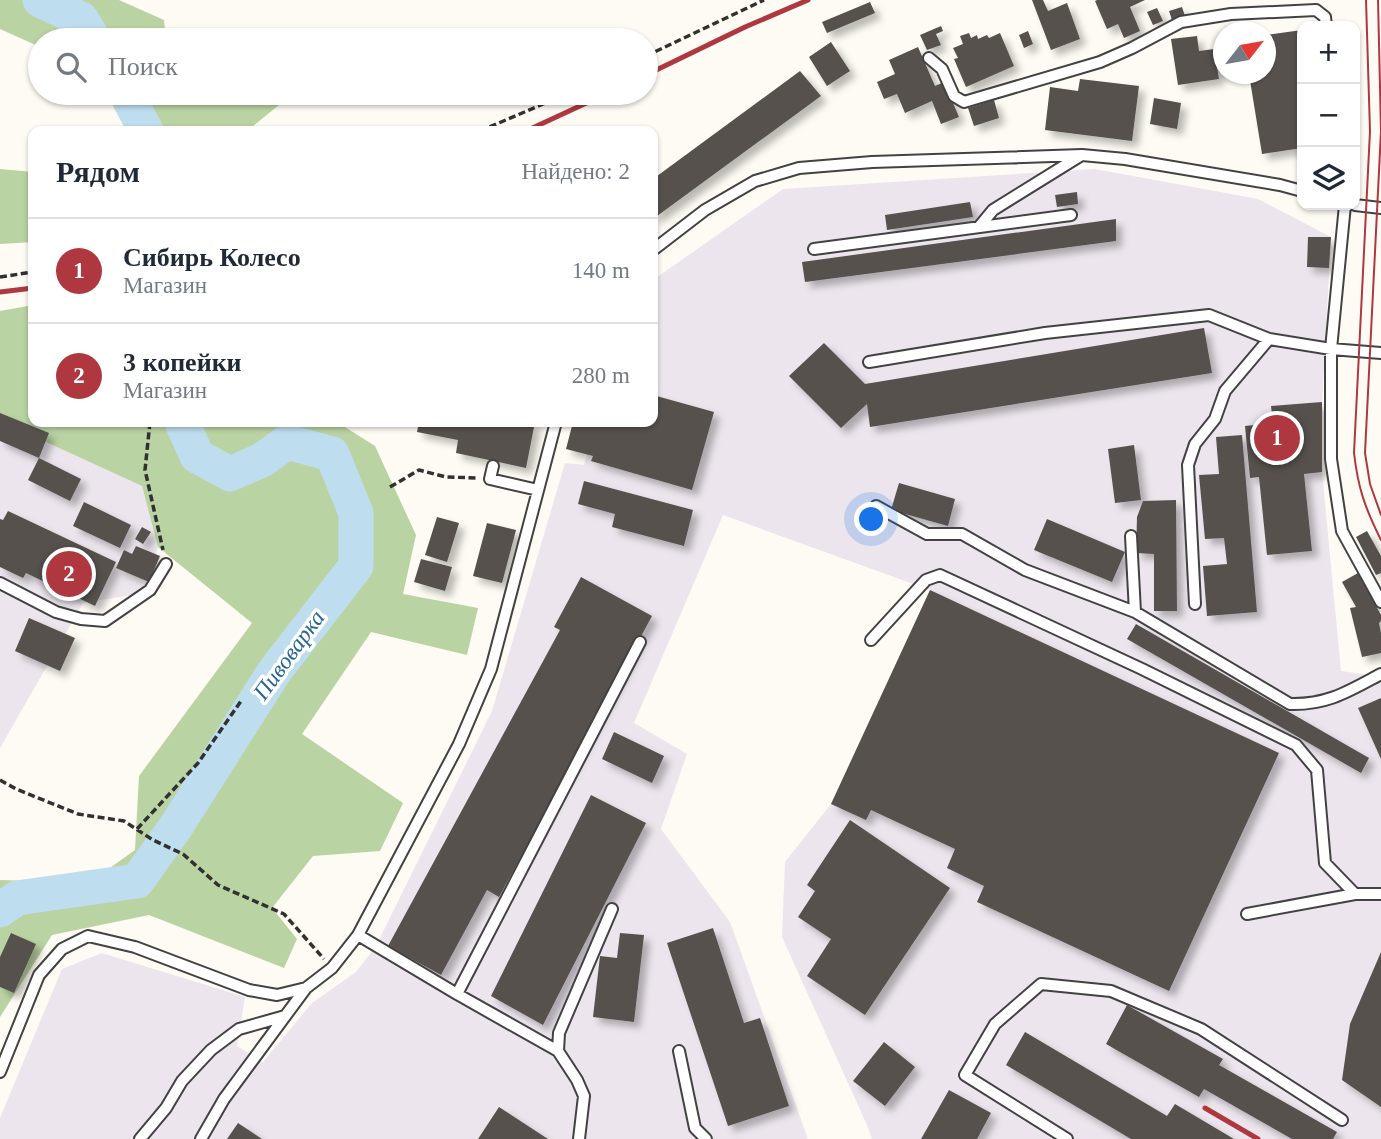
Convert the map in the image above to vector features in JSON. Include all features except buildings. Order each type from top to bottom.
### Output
[{"type":"lane","points":[[929,58],[942,69],[954,96],[964,102],[1100,62],[1181,22],[1231,14],[1316,10],[1326,21]]},
{"type":"lane","points":[[658,246],[705,210],[755,181],[799,168],[872,162],[1082,155],[1125,159],[1297,190]]},
{"type":"lane","points":[[979,227],[993,210],[1082,155]]},
{"type":"lane","points":[[1360,206],[1381,208]]},
{"type":"lane","points":[[1345,210],[1331,349],[1331,460],[1342,531],[1381,603]]},
{"type":"lane","points":[[814,249],[1071,215]]},
{"type":"lane","points":[[869,362],[1045,333],[1209,315],[1269,339],[1331,349],[1381,353]]},
{"type":"lane","points":[[1195,604],[1188,465],[1195,444],[1215,419],[1225,391],[1269,339]]},
{"type":"lane","points":[[201,1139],[224,1099],[306,988],[332,968],[358,935],[459,744],[491,669],[555,427]]},
{"type":"lane","points":[[493,467],[490,479],[538,490]]},
{"type":"lane","points":[[876,506],[928,534],[962,534],[1026,570],[1135,612],[1290,704],[1309,705],[1332,699],[1381,674]]},
{"type":"lane","points":[[1131,536],[1135,612]]},
{"type":"lane","points":[[0,583],[56,612],[81,619],[105,621],[150,590],[166,564]]},
{"type":"lane","points":[[871,640],[926,580],[940,575],[1142,669],[1296,745],[1317,770],[1325,863],[1355,894]]},
{"type":"lane","points":[[457,994],[640,642]]},
{"type":"lane","points":[[1247,914],[1355,894],[1381,894]]},
{"type":"lane","points":[[558,1051],[559,1033],[612,909]]},
{"type":"lane","points":[[358,935],[558,1051],[584,1096],[579,1139]]},
{"type":"lane","points":[[0,1072],[39,975],[62,949],[88,936],[135,947],[249,990],[277,995],[306,988]]},
{"type":"lane","points":[[1067,1139],[965,1075],[995,1024],[1041,984],[1111,991],[1201,1029],[1342,1120]]},
{"type":"lane","points":[[140,1139],[166,1108],[182,1081],[211,1050],[239,1029],[285,1016]]},
{"type":"lane","points":[[678,1051],[695,1128],[706,1139]]},
{"type":"path","points":[[658,51],[764,0]]},
{"type":"path","points":[[492,126],[541,105]]},
{"type":"path","points":[[0,277],[28,273]]},
{"type":"path","points":[[149,427],[145,470],[166,564]]},
{"type":"path","points":[[390,487],[419,470],[446,477],[490,479]]},
{"type":"path","points":[[137,829],[198,764],[241,701]]},
{"type":"path","points":[[0,780],[78,814],[124,821],[153,840],[183,854],[218,885],[284,914],[332,968]]},
{"type":"shaded area","points":[[1095,169],[1258,199],[1331,237],[1322,402],[1322,472],[1341,671],[1381,677],[1381,1139],[872,1139],[782,937],[785,862],[831,804],[930,590],[723,515],[634,723],[687,754],[661,829],[730,922],[808,1139],[0,1139],[0,1118],[62,969],[102,953],[245,997],[237,1046],[263,1062],[312,1003],[356,972],[376,946],[492,711],[565,463],[584,465],[595,427],[658,427],[658,276],[783,189]]},
{"type":"shaded area","points":[[0,421],[142,486],[158,547],[143,593],[83,603],[0,748]]},
{"type":"green space","points":[[0,0],[119,0],[164,20],[165,28],[28,28],[28,42],[0,29]]},
{"type":"green space","points":[[124,105],[279,105],[253,126],[126,126],[129,111]]},
{"type":"green space","points":[[0,169],[28,172],[28,242],[0,244]]},
{"type":"green space","points":[[28,306],[28,427],[345,427],[375,446],[416,535],[403,594],[478,608],[467,655],[371,632],[302,734],[403,803],[380,851],[313,856],[272,908],[297,939],[284,968],[149,915],[52,935],[0,1017],[0,880],[89,883],[135,850],[139,776],[252,623],[158,547],[142,486],[0,421],[0,311]]},
{"type":"waterway","name":"Пивоварка","points":[[40,0],[81,19],[87,28]]},
{"type":"waterway","name":"Пивоварка","points":[[132,105],[143,126]]},
{"type":"waterway","name":"Пивоварка","points":[[0,910],[17,898],[137,881],[175,828],[274,672],[356,566],[356,513],[332,454],[287,442],[262,460],[230,474],[197,456],[184,427]]},
{"type":"tram line","points":[[1366,0],[1370,131],[1354,453],[1363,498],[1381,540]]},
{"type":"tram line","points":[[1378,0],[1381,131]]},
{"type":"tram line","points":[[1381,131],[1365,453],[1370,484],[1381,515]]},
{"type":"railway","points":[[658,69],[808,0]]},
{"type":"railway","points":[[537,126],[582,105]]},
{"type":"railway","points":[[0,292],[28,289]]},
{"type":"railway","points":[[1205,1108],[1258,1139]]},
{"type":"place","name":"Сибирь Колесо","points":[[1277,438]]},
{"type":"place","name":"3 копейки","points":[[69,574]]}]
